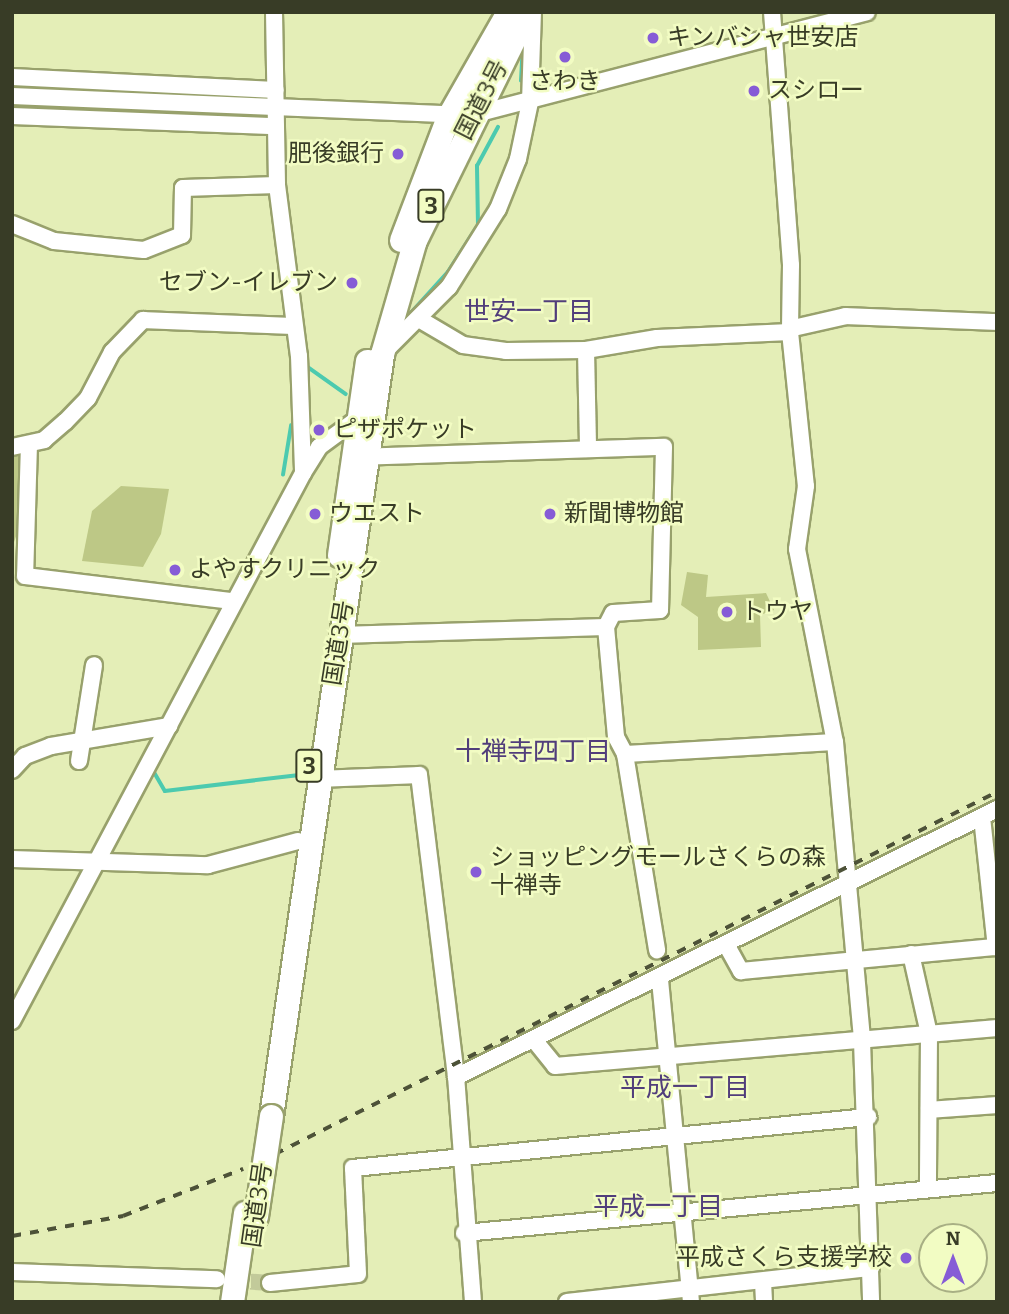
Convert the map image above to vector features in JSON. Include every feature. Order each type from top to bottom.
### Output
[{"type":"highway","name":"国道3号","points":[[232,1302],[250,1215],[298,841],[365,414],[399,248],[448,117],[508,12]]},
{"type":"highway","name":"国道3号","points":[[365,414],[415,240],[472,115],[527,12]]},
{"type":"highway","name":"国道3号","points":[[264,1116],[319,779],[359,457]]},
{"type":"highway","name":"国道3号","points":[[244,1302],[250,1215]]},
{"type":"street","points":[[274,12],[277,185],[291,326],[299,356],[303,473]]},
{"type":"street","points":[[382,354],[449,287],[498,209],[518,159],[530,102],[533,12]]},
{"type":"street","points":[[772,12],[791,265],[790,330],[806,486],[797,549],[835,742],[862,1041],[872,1194],[871,1302]]},
{"type":"street","points":[[12,116],[276,118],[472,115],[867,12]]},
{"type":"street","points":[[12,77],[276,90]]},
{"type":"street","points":[[12,96],[276,118]]},
{"type":"street","points":[[12,224],[54,241],[144,250],[182,235],[183,188],[277,185]]},
{"type":"street","points":[[419,319],[463,345],[586,350],[657,338],[790,330],[846,316],[997,322]]},
{"type":"street","points":[[12,447],[44,440],[80,407],[112,352],[144,320],[291,326]]},
{"type":"street","points":[[586,350],[588,449]]},
{"type":"street","points":[[12,1021],[169,726],[232,601],[303,473],[319,447],[365,414]]},
{"type":"street","points":[[29,444],[25,576],[232,601]]},
{"type":"street","points":[[359,457],[664,447],[660,610],[613,613],[606,627],[616,737],[625,754],[657,950]]},
{"type":"street","points":[[339,635],[606,627]]},
{"type":"street","points":[[79,761],[94,665]]},
{"type":"street","points":[[12,770],[18,752],[169,726]]},
{"type":"street","points":[[625,754],[835,742]]},
{"type":"street","points":[[319,779],[419,775],[456,1077],[464,1233],[473,1302]]},
{"type":"street","points":[[456,1077],[660,980],[989,813],[997,947],[741,971],[727,946]]},
{"type":"street","points":[[12,859],[95,865],[208,865],[298,841]]},
{"type":"street","points":[[911,954],[929,1034],[928,1189]]},
{"type":"street","points":[[660,980],[690,1297]]},
{"type":"street","points":[[535,1041],[555,1066],[666,1059],[997,1028]]},
{"type":"street","points":[[929,1110],[997,1105]]},
{"type":"street","points":[[270,1283],[358,1274],[353,1168],[867,1117]]},
{"type":"street","points":[[464,1233],[997,1183]]},
{"type":"street","points":[[567,1302],[690,1297],[763,1282],[870,1268]]},
{"type":"street","points":[[12,1272],[217,1279]]},
{"type":"street","points":[[763,1282],[764,1302]]},
{"type":"green space","points":[[12,447],[23,448],[25,512],[14,542]]},
{"type":"green space","points":[[121,486],[169,489],[161,534],[143,567],[82,561],[92,511]]},
{"type":"green space","name":"トウヤ","points":[[687,572],[708,575],[706,597],[766,593],[774,610],[760,615],[761,647],[698,650],[698,617],[681,605]]},
{"type":"waterway","points":[[521,81],[523,47]]},
{"type":"waterway","points":[[401,324],[448,272],[478,225],[477,166],[498,127]]},
{"type":"waterway","points":[[305,365],[346,394]]},
{"type":"waterway","points":[[283,475],[291,426]]},
{"type":"waterway","points":[[153,770],[165,791],[299,775]]},
{"type":"tunnel","points":[[227,1280],[270,1283]]},
{"type":"railway","points":[[275,1154],[997,792]]},
{"type":"railway","points":[[12,1236],[123,1216],[243,1169]]},
{"type":"place","name":"キンバシャ世安店","points":[[653,38]]},
{"type":"place","name":"さわき","points":[[565,57]]},
{"type":"place","name":"スシロー","points":[[754,91]]},
{"type":"place","name":"肥後銀行","points":[[398,154]]},
{"type":"place","name":"セブン-イレブン","points":[[352,283]]},
{"type":"place","name":"ピザポケット","points":[[319,430]]},
{"type":"place","name":"ウエスト","points":[[315,514]]},
{"type":"place","name":"新聞博物館","points":[[550,514]]},
{"type":"place","name":"よやすクリニック","points":[[175,570]]},
{"type":"place","name":"トウヤ","points":[[727,612]]},
{"type":"place","name":"ショッピングモールさくらの森 十禅寺","points":[[476,872]]},
{"type":"place","name":"平成さくら支援学校","points":[[906,1258]]},
{"type":"district","name":"世安一丁目","points":[[529,312]]},
{"type":"district","name":"十禅寺四丁目","points":[[533,752]]},
{"type":"district","name":"平成一丁目","points":[[685,1088]]},
{"type":"district","name":"平成一丁目","points":[[658,1207]]}]
